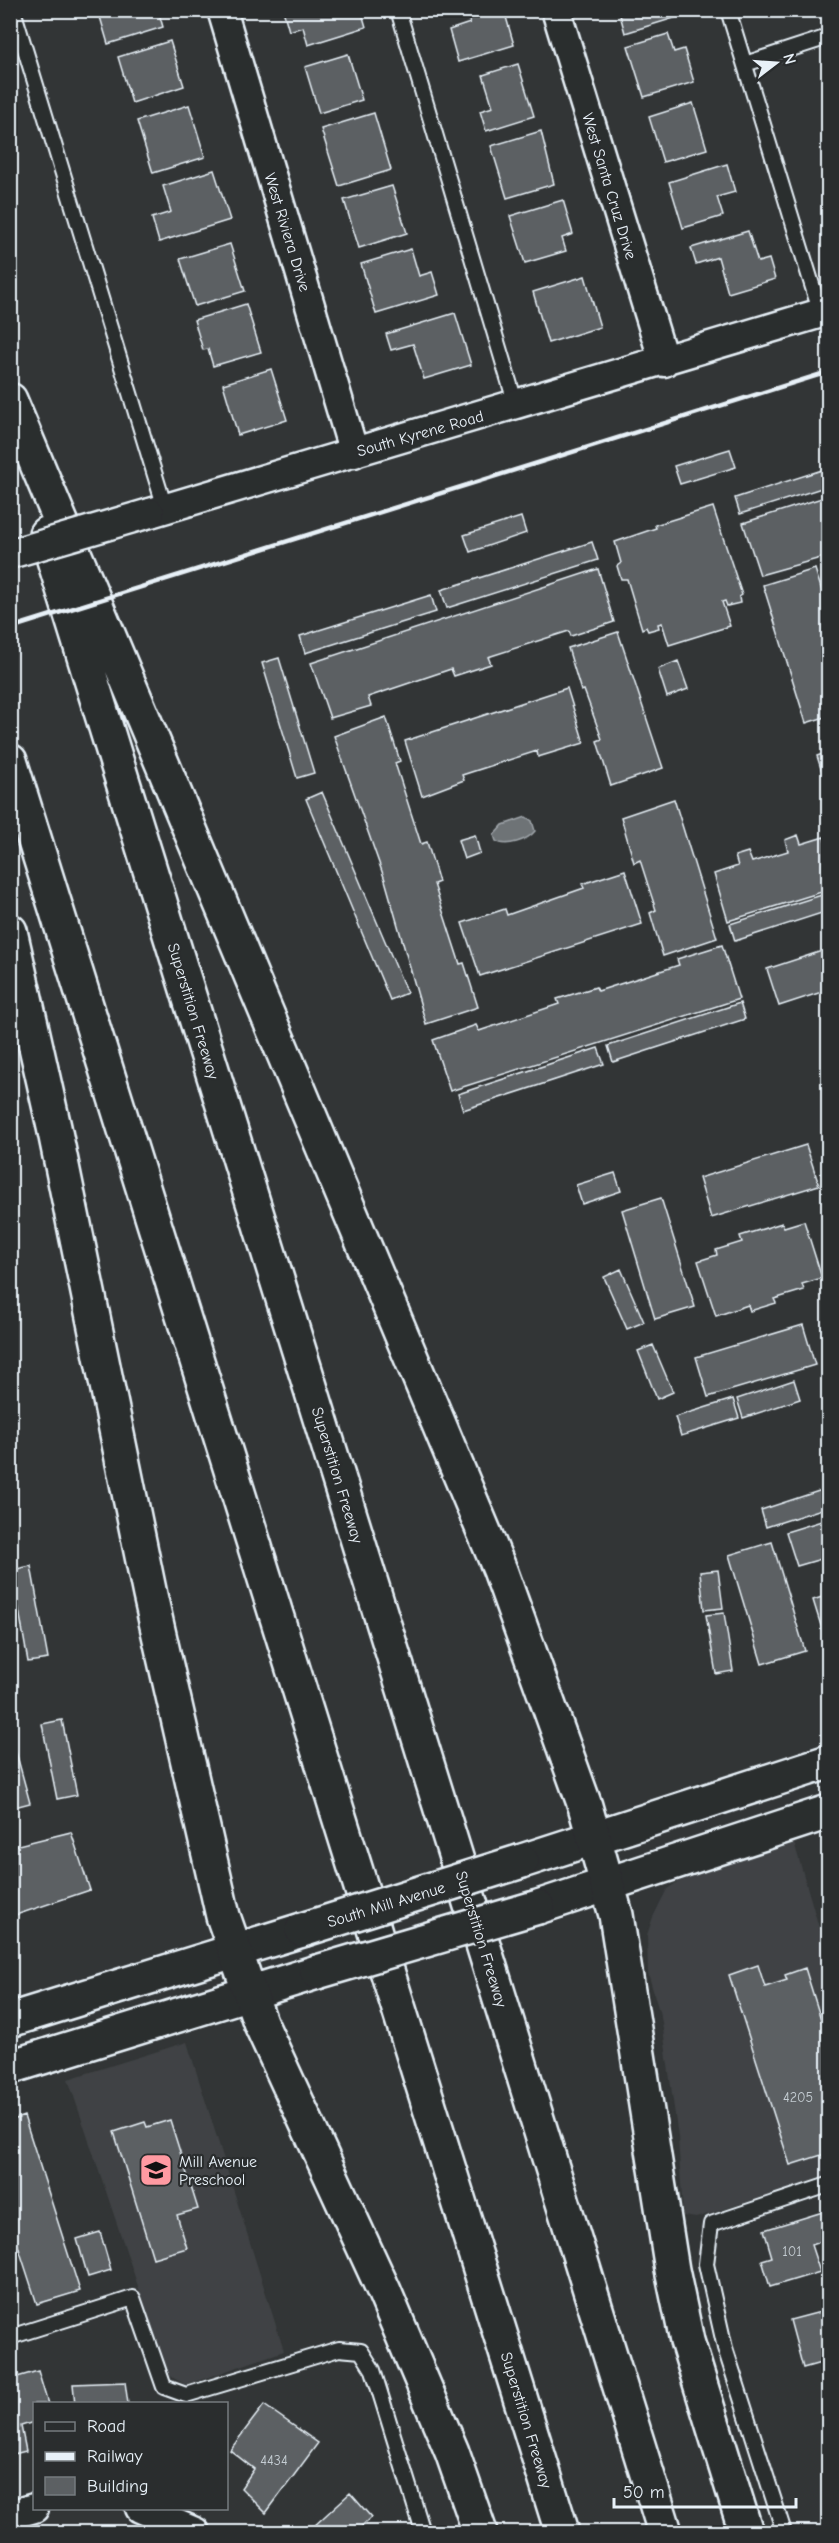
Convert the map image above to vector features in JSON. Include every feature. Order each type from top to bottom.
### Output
[{"type":"main road","points":[[10,400],[500,1570],[585,1806],[616,1914],[672,2270],[687,2341],[746,2532]]},
{"type":"main road","name":"Superstition Freeway","points":[[10,418],[665,2532]]},
{"type":"main road","name":"Superstition Freeway","points":[[10,761],[562,2532]]},
{"type":"main road","points":[[10,931],[150,1595],[223,1916],[249,1993],[388,2302],[452,2452],[480,2532]]},
{"type":"main road","name":"South Mill Avenue","points":[[10,2020],[595,1838],[828,1762]]},
{"type":"main road","points":[[10,2067],[317,1972],[538,1907],[828,1812]]},
{"type":"street","name":"West Riviera Drive","points":[[222,10],[354,453]]},
{"type":"street","name":"West Santa Cruz Drive","points":[[556,10],[664,362]]},
{"type":"street","name":"South Kyrene Road","points":[[10,554],[664,362],[825,312]]},
{"type":"street","points":[[10,2515],[33,2508]]},
{"type":"street","points":[[145,2510],[195,2532]]},
{"type":"lane","points":[[13,10],[157,511]]},
{"type":"lane","points":[[398,10],[516,405]]},
{"type":"lane","points":[[728,10],[825,312]]},
{"type":"lane","points":[[745,64],[828,37]]},
{"type":"lane","points":[[784,2532],[725,2348],[706,2264],[711,2224],[828,2185]]},
{"type":"lane","points":[[10,2337],[133,2298],[164,2387],[186,2395],[339,2349],[361,2351],[373,2370],[423,2532]]},
{"type":"shaded area","points":[[526,817],[532,821],[535,831],[532,834],[511,843],[496,841],[494,835],[503,825]]},
{"type":"shaded area","points":[[793,1839],[828,1958],[828,2177],[696,2218],[683,2216],[678,2137],[662,2022],[648,1973],[647,1935],[667,1889],[690,1874]]},
{"type":"shaded area","points":[[187,2042],[284,2351],[186,2385],[168,2375],[68,2079]]},
{"type":"building","points":[[98,10],[158,10],[163,27],[108,44]]},
{"type":"building","points":[[283,10],[361,10],[366,27],[308,45],[303,27],[289,31]]},
{"type":"building","points":[[466,10],[504,10],[514,45],[458,62],[449,30],[470,23]]},
{"type":"building","points":[[636,10],[683,10],[684,15],[625,33],[620,15]]},
{"type":"building","points":[[668,34],[674,52],[684,49],[694,82],[644,97],[628,46]]},
{"type":"building","points":[[170,41],[184,86],[132,103],[118,57]]},
{"type":"building","points":[[348,54],[362,100],[319,113],[305,67]]},
{"type":"building","points":[[518,64],[534,116],[486,131],[480,111],[493,107],[483,75]]},
{"type":"building","points":[[693,103],[707,149],[663,162],[649,117]]},
{"type":"building","points":[[189,105],[205,157],[153,173],[137,121]]},
{"type":"building","points":[[374,113],[391,170],[339,186],[321,129]]},
{"type":"building","points":[[541,131],[554,184],[507,198],[491,146]]},
{"type":"building","points":[[727,164],[735,192],[717,197],[723,216],[683,228],[669,182]]},
{"type":"building","points":[[214,170],[230,220],[159,242],[152,218],[171,212],[163,186]]},
{"type":"building","points":[[392,186],[407,233],[359,248],[344,200]]},
{"type":"building","points":[[563,200],[573,234],[562,238],[566,251],[525,263],[510,216]]},
{"type":"building","points":[[748,231],[758,262],[769,259],[775,279],[728,293],[718,257],[696,264],[691,248]]},
{"type":"building","points":[[230,244],[245,291],[195,306],[180,259]]},
{"type":"building","points":[[411,249],[419,276],[432,272],[439,295],[376,314],[361,264]]},
{"type":"building","points":[[585,276],[600,327],[548,343],[533,292]]},
{"type":"building","points":[[246,304],[261,352],[213,366],[208,349],[203,350],[194,320]]},
{"type":"building","points":[[455,313],[471,365],[424,379],[413,344],[391,350],[386,334]]},
{"type":"building","points":[[271,369],[287,420],[238,435],[223,384]]},
{"type":"building","points":[[730,449],[736,467],[680,484],[674,466]]},
{"type":"building","points":[[828,468],[828,486],[740,514],[735,498]]},
{"type":"building","points":[[828,496],[828,556],[760,575],[743,523]]},
{"type":"building","points":[[713,507],[742,595],[739,597],[740,603],[727,606],[725,601],[722,602],[730,626],[669,645],[662,623],[658,624],[659,628],[648,631],[646,627],[642,629],[627,579],[621,579],[617,566],[621,563],[615,542],[656,528],[655,525]]},
{"type":"building","points":[[521,517],[526,533],[470,552],[464,535]]},
{"type":"building","points":[[592,542],[598,560],[447,608],[441,590]]},
{"type":"building","points":[[598,569],[614,622],[571,636],[569,631],[488,657],[491,664],[454,676],[451,669],[368,697],[371,706],[330,718],[311,663]]},
{"type":"building","points":[[815,569],[828,610],[828,716],[806,723],[763,585]]},
{"type":"building","points":[[431,595],[436,612],[305,653],[300,636]]},
{"type":"building","points":[[618,632],[663,768],[611,786],[597,741],[602,739],[584,690],[581,691],[568,648]]},
{"type":"building","points":[[279,658],[314,773],[297,778],[262,663]]},
{"type":"building","points":[[678,661],[688,689],[667,697],[658,669]]},
{"type":"building","points":[[567,688],[584,743],[538,757],[537,751],[462,775],[464,780],[422,796],[405,741]]},
{"type":"building","points":[[386,717],[400,761],[395,763],[421,844],[427,842],[439,882],[434,884],[460,964],[464,963],[478,1007],[426,1024],[385,880],[334,736]]},
{"type":"building","points":[[828,752],[828,791],[817,756]]},
{"type":"building","points":[[322,792],[407,993],[390,1000],[306,799]]},
{"type":"building","points":[[674,799],[717,938],[663,956],[650,913],[656,910],[640,860],[634,863],[621,817]]},
{"type":"building","points":[[475,835],[480,853],[464,859],[458,840]]},
{"type":"building","points":[[798,835],[801,844],[824,837],[828,849],[828,890],[728,921],[714,874],[738,866],[735,856],[748,852],[752,862],[788,851],[785,840]]},
{"type":"building","points":[[625,870],[642,924],[480,976],[462,923],[505,909],[507,915],[584,888],[582,884]]},
{"type":"building","points":[[828,893],[828,911],[735,941],[730,924]]},
{"type":"building","points":[[722,945],[739,999],[450,1091],[433,1040],[476,1025],[479,1031],[559,1004],[557,999],[596,987],[598,991],[679,965],[677,959]]},
{"type":"building","points":[[828,949],[828,990],[779,1006],[767,969]]},
{"type":"building","points":[[740,1003],[745,1019],[613,1062],[608,1046]]},
{"type":"building","points":[[598,1048],[604,1064],[463,1110],[458,1094]]},
{"type":"building","points":[[806,1145],[819,1185],[711,1218],[699,1178]]},
{"type":"building","points":[[615,1173],[621,1191],[582,1204],[576,1185]]},
{"type":"building","points":[[661,1198],[695,1307],[655,1319],[622,1210]]},
{"type":"building","points":[[804,1221],[822,1278],[802,1284],[804,1290],[774,1299],[776,1303],[750,1311],[748,1305],[716,1316],[698,1261],[717,1255],[716,1250],[742,1242],[740,1236],[782,1223],[784,1227]]},
{"type":"building","points":[[621,1269],[644,1322],[627,1329],[604,1277]]},
{"type":"building","points":[[803,1325],[815,1365],[708,1397],[696,1357]]},
{"type":"building","points":[[653,1345],[673,1392],[657,1399],[638,1351]]},
{"type":"building","points":[[794,1380],[800,1399],[743,1418],[737,1399]]},
{"type":"building","points":[[733,1399],[739,1418],[681,1436],[675,1417]]},
{"type":"building","points":[[828,1488],[828,1507],[766,1527],[761,1510]]},
{"type":"building","points":[[828,1519],[828,1557],[797,1566],[786,1532]]},
{"type":"building","points":[[772,1542],[805,1651],[762,1664],[729,1555]]},
{"type":"building","points":[[31,1566],[48,1659],[28,1662],[12,1570]]},
{"type":"building","points":[[718,1570],[723,1608],[704,1610],[700,1572]]},
{"type":"building","points":[[828,1595],[828,1644],[827,1645],[813,1600]]},
{"type":"building","points":[[724,1613],[733,1671],[716,1674],[706,1615]]},
{"type":"building","points":[[62,1720],[77,1795],[57,1799],[42,1724]]},
{"type":"building","points":[[10,1730],[30,1803],[11,1808],[10,1807]]},
{"type":"building","points":[[71,1832],[90,1890],[10,1917],[10,1847]]},
{"type":"building","points":[[758,1965],[765,1987],[787,1980],[785,1975],[805,1968],[828,2042],[828,2153],[790,2165],[729,1975]]},
{"type":"building","points":[[24,2116],[80,2291],[37,2304],[10,2221],[10,2121]]},
{"type":"building","name":"Mill Avenue Preschool","points":[[170,2120],[198,2209],[177,2215],[187,2248],[153,2258],[114,2132],[145,2122],[147,2127]]},
{"type":"building","points":[[826,2211],[828,2239],[811,2245],[820,2272],[770,2287],[762,2260],[772,2257],[764,2230]]},
{"type":"building","points":[[100,2232],[111,2270],[88,2277],[77,2239]]},
{"type":"building","points":[[828,2310],[828,2361],[803,2368],[790,2320]]},
{"type":"building","points":[[38,2371],[47,2402],[33,2402],[33,2422],[21,2426],[26,2451],[10,2455],[10,2379]]},
{"type":"building","points":[[125,2382],[128,2402],[75,2402],[73,2384]]},
{"type":"building","points":[[828,2400],[828,2423],[822,2402]]},
{"type":"building","points":[[264,2405],[318,2443],[266,2513],[241,2488],[254,2469],[230,2450]]},
{"type":"building","points":[[350,2493],[371,2517],[361,2527],[366,2532],[317,2532],[313,2527]]},
{"type":"railway","points":[[10,628],[828,372]]},
{"type":"place","name":"Mill Avenue Preschool","points":[[156,2170]]}]
